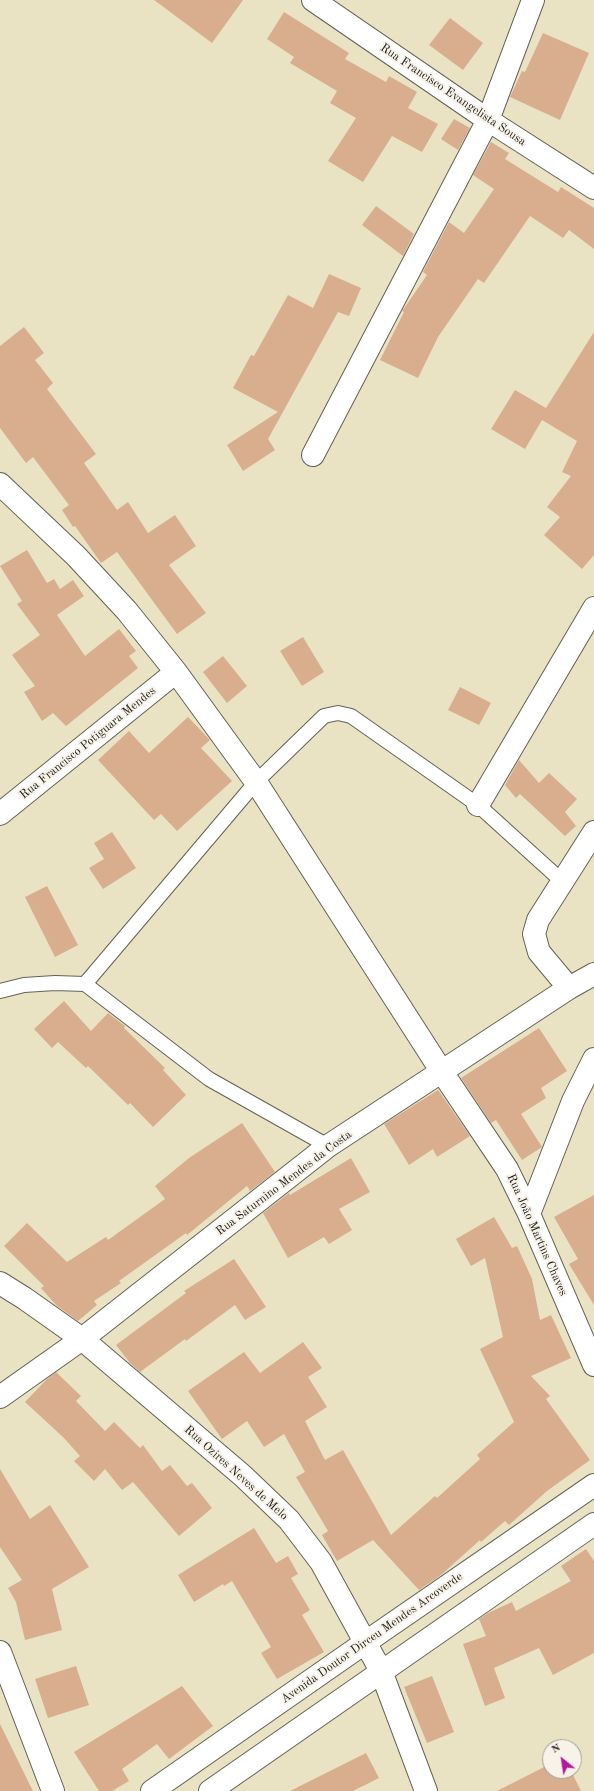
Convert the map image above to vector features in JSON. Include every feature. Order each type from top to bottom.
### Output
[{"type":"street","name":"Rua Francisco Evangelista Sousa","points":[[313,0],[488,120],[594,188]]},
{"type":"street","points":[[313,455],[488,120],[533,0]]},
{"type":"street","name":"Rua João Martins Chaves","points":[[0,484],[76,556],[127,611],[176,672],[256,782],[442,1072],[507,1169],[529,1214],[594,1364]]},
{"type":"street","points":[[478,805],[594,608]]},
{"type":"street","name":"Rua Francisco Potiguara Mendes","points":[[0,814],[176,672]]},
{"type":"street","points":[[569,988],[539,952],[534,934],[538,920],[594,832]]},
{"type":"street","name":"Rua Saturnino Mendes da Costa","points":[[0,1397],[82,1339],[328,1146],[569,988],[594,974]]},
{"type":"street","points":[[529,1214],[574,1101],[594,1059]]},
{"type":"street","name":"Rua Ozires Neves de Melo","points":[[0,1283],[82,1339],[243,1476],[289,1520],[321,1562],[381,1671],[426,1791]]},
{"type":"street","name":"Avenida Doutor Dirceu Mendes Arcoverde","points":[[152,1791],[594,1485]]},
{"type":"street","points":[[210,1791],[594,1524]]},
{"type":"street","points":[[0,1652],[53,1791]]},
{"type":"lane","points":[[85,984],[256,782],[324,716],[338,713],[352,716],[478,805],[563,882]]},
{"type":"lane","points":[[0,992],[24,985],[55,983],[85,984],[209,1079],[328,1146]]},
{"type":"building","points":[[154,0],[243,0],[212,43]]},
{"type":"building","points":[[284,12],[349,53],[345,59],[386,82],[389,76],[417,92],[408,108],[438,124],[422,152],[392,136],[363,182],[328,161],[356,118],[330,103],[337,91],[290,63],[294,57],[267,39]]},
{"type":"building","points":[[450,18],[483,43],[463,70],[429,45]]},
{"type":"building","points":[[543,33],[589,53],[560,120],[510,97],[522,71],[525,72]]},
{"type":"building","points":[[454,119],[470,128],[458,150],[441,139]]},
{"type":"building","points":[[491,142],[509,153],[505,159],[558,192],[561,187],[594,208],[594,249],[569,230],[563,238],[530,216],[484,283],[478,279],[438,337],[418,378],[380,360],[404,312],[402,311],[427,275],[423,272],[449,222],[464,233],[494,189],[473,175]]},
{"type":"building","points":[[376,206],[414,234],[403,256],[362,225]]},
{"type":"building","points":[[329,274],[361,288],[349,316],[338,312],[268,439],[275,450],[243,471],[227,445],[278,412],[233,388],[251,355],[254,356],[288,295],[313,308]]},
{"type":"building","points":[[24,327],[44,353],[35,360],[53,383],[47,389],[96,454],[84,463],[117,510],[128,502],[148,533],[175,515],[196,546],[169,565],[206,613],[177,634],[117,552],[101,563],[75,526],[73,527],[62,510],[69,505],[33,457],[26,463],[0,428],[0,346]]},
{"type":"building","points":[[594,332],[594,555],[582,569],[544,535],[560,517],[547,507],[571,476],[562,472],[577,441],[542,420],[525,449],[491,429],[515,390],[546,408]]},
{"type":"building","points":[[27,550],[47,583],[54,579],[60,589],[73,580],[84,596],[57,615],[85,656],[119,629],[136,651],[129,656],[138,668],[66,726],[53,713],[42,721],[24,692],[35,686],[12,655],[40,635],[17,604],[22,601],[0,566]]},
{"type":"building","points":[[303,637],[324,672],[302,686],[280,651]]},
{"type":"building","points":[[223,656],[247,686],[227,703],[203,672]]},
{"type":"building","points":[[460,687],[491,703],[479,725],[448,710]]},
{"type":"building","points":[[188,717],[210,740],[201,748],[232,781],[177,831],[161,814],[154,820],[98,760],[129,731],[149,753]]},
{"type":"building","points":[[519,760],[539,783],[549,773],[577,799],[565,812],[576,826],[565,836],[520,794],[516,798],[505,785]]},
{"type":"building","points":[[112,832],[136,868],[103,889],[89,868],[104,859],[94,843]]},
{"type":"building","points":[[47,886],[78,945],[55,957],[25,897]]},
{"type":"building","points":[[64,1001],[91,1031],[108,1013],[125,1026],[124,1028],[165,1068],[163,1070],[186,1095],[153,1127],[130,1103],[128,1105],[88,1066],[86,1068],[58,1042],[52,1048],[34,1029]]},
{"type":"building","points":[[539,1028],[567,1071],[541,1088],[546,1098],[521,1114],[542,1147],[522,1160],[496,1120],[491,1123],[461,1078]]},
{"type":"building","points":[[438,1090],[470,1136],[437,1157],[433,1149],[409,1165],[384,1124]]},
{"type":"building","points":[[242,1123],[275,1172],[250,1191],[247,1186],[187,1235],[186,1233],[119,1281],[121,1283],[94,1301],[97,1305],[78,1321],[56,1305],[41,1288],[44,1286],[4,1246],[27,1223],[67,1262],[106,1237],[108,1240],[165,1199],[155,1186],[189,1158]]},
{"type":"building","points":[[351,1158],[370,1192],[339,1209],[352,1230],[329,1244],[324,1237],[288,1258],[263,1213],[289,1193],[290,1195]]},
{"type":"building","points":[[594,1195],[594,1305],[569,1264],[578,1259],[554,1217]]},
{"type":"building","points":[[494,1217],[512,1248],[517,1246],[532,1279],[540,1320],[551,1315],[571,1358],[531,1376],[550,1396],[546,1399],[590,1460],[547,1491],[509,1525],[505,1521],[481,1542],[480,1540],[441,1575],[419,1590],[373,1540],[337,1561],[322,1535],[328,1531],[296,1477],[305,1472],[284,1434],[264,1447],[247,1421],[222,1439],[188,1391],[244,1352],[260,1373],[303,1342],[322,1368],[308,1377],[327,1407],[305,1421],[325,1460],[343,1450],[391,1535],[435,1496],[437,1498],[480,1459],[477,1455],[514,1422],[480,1349],[503,1337],[485,1258],[471,1266],[456,1239]]},
{"type":"building","points":[[234,1259],[266,1307],[245,1320],[235,1305],[140,1372],[130,1363],[116,1345],[186,1293],[184,1291]]},
{"type":"building","points":[[56,1372],[81,1396],[76,1401],[105,1431],[114,1422],[140,1448],[143,1445],[162,1471],[170,1465],[187,1486],[192,1483],[212,1508],[179,1536],[133,1482],[122,1490],[105,1469],[94,1481],[74,1461],[80,1456],[64,1438],[25,1402],[47,1379]]},
{"type":"building","points":[[0,1469],[30,1519],[50,1505],[89,1567],[52,1589],[62,1630],[25,1640],[16,1602],[8,1588],[22,1580],[0,1547]]},
{"type":"building","points":[[254,1528],[276,1563],[288,1556],[298,1574],[291,1578],[310,1610],[302,1615],[324,1652],[277,1679],[261,1653],[271,1647],[232,1581],[224,1586],[223,1584],[194,1602],[178,1575]]},
{"type":"building","points":[[586,1549],[594,1561],[594,1653],[553,1675],[539,1648],[494,1668],[505,1698],[485,1706],[463,1644],[486,1636],[479,1619],[488,1613],[512,1602],[516,1611],[571,1581],[561,1566]]},
{"type":"building","points":[[76,1666],[89,1705],[48,1718],[35,1679]]},
{"type":"building","points":[[432,1676],[454,1732],[427,1743],[404,1687]]},
{"type":"building","points":[[182,1686],[213,1726],[169,1759],[157,1744],[122,1769],[129,1781],[112,1791],[99,1791],[74,1752]]},
{"type":"building","points":[[0,1724],[28,1781],[33,1791],[0,1791]]},
{"type":"building","points":[[366,1753],[379,1778],[353,1791],[290,1791]]},
{"type":"building","points":[[542,1768],[542,1779],[575,1779],[581,1791],[497,1791]]}]
